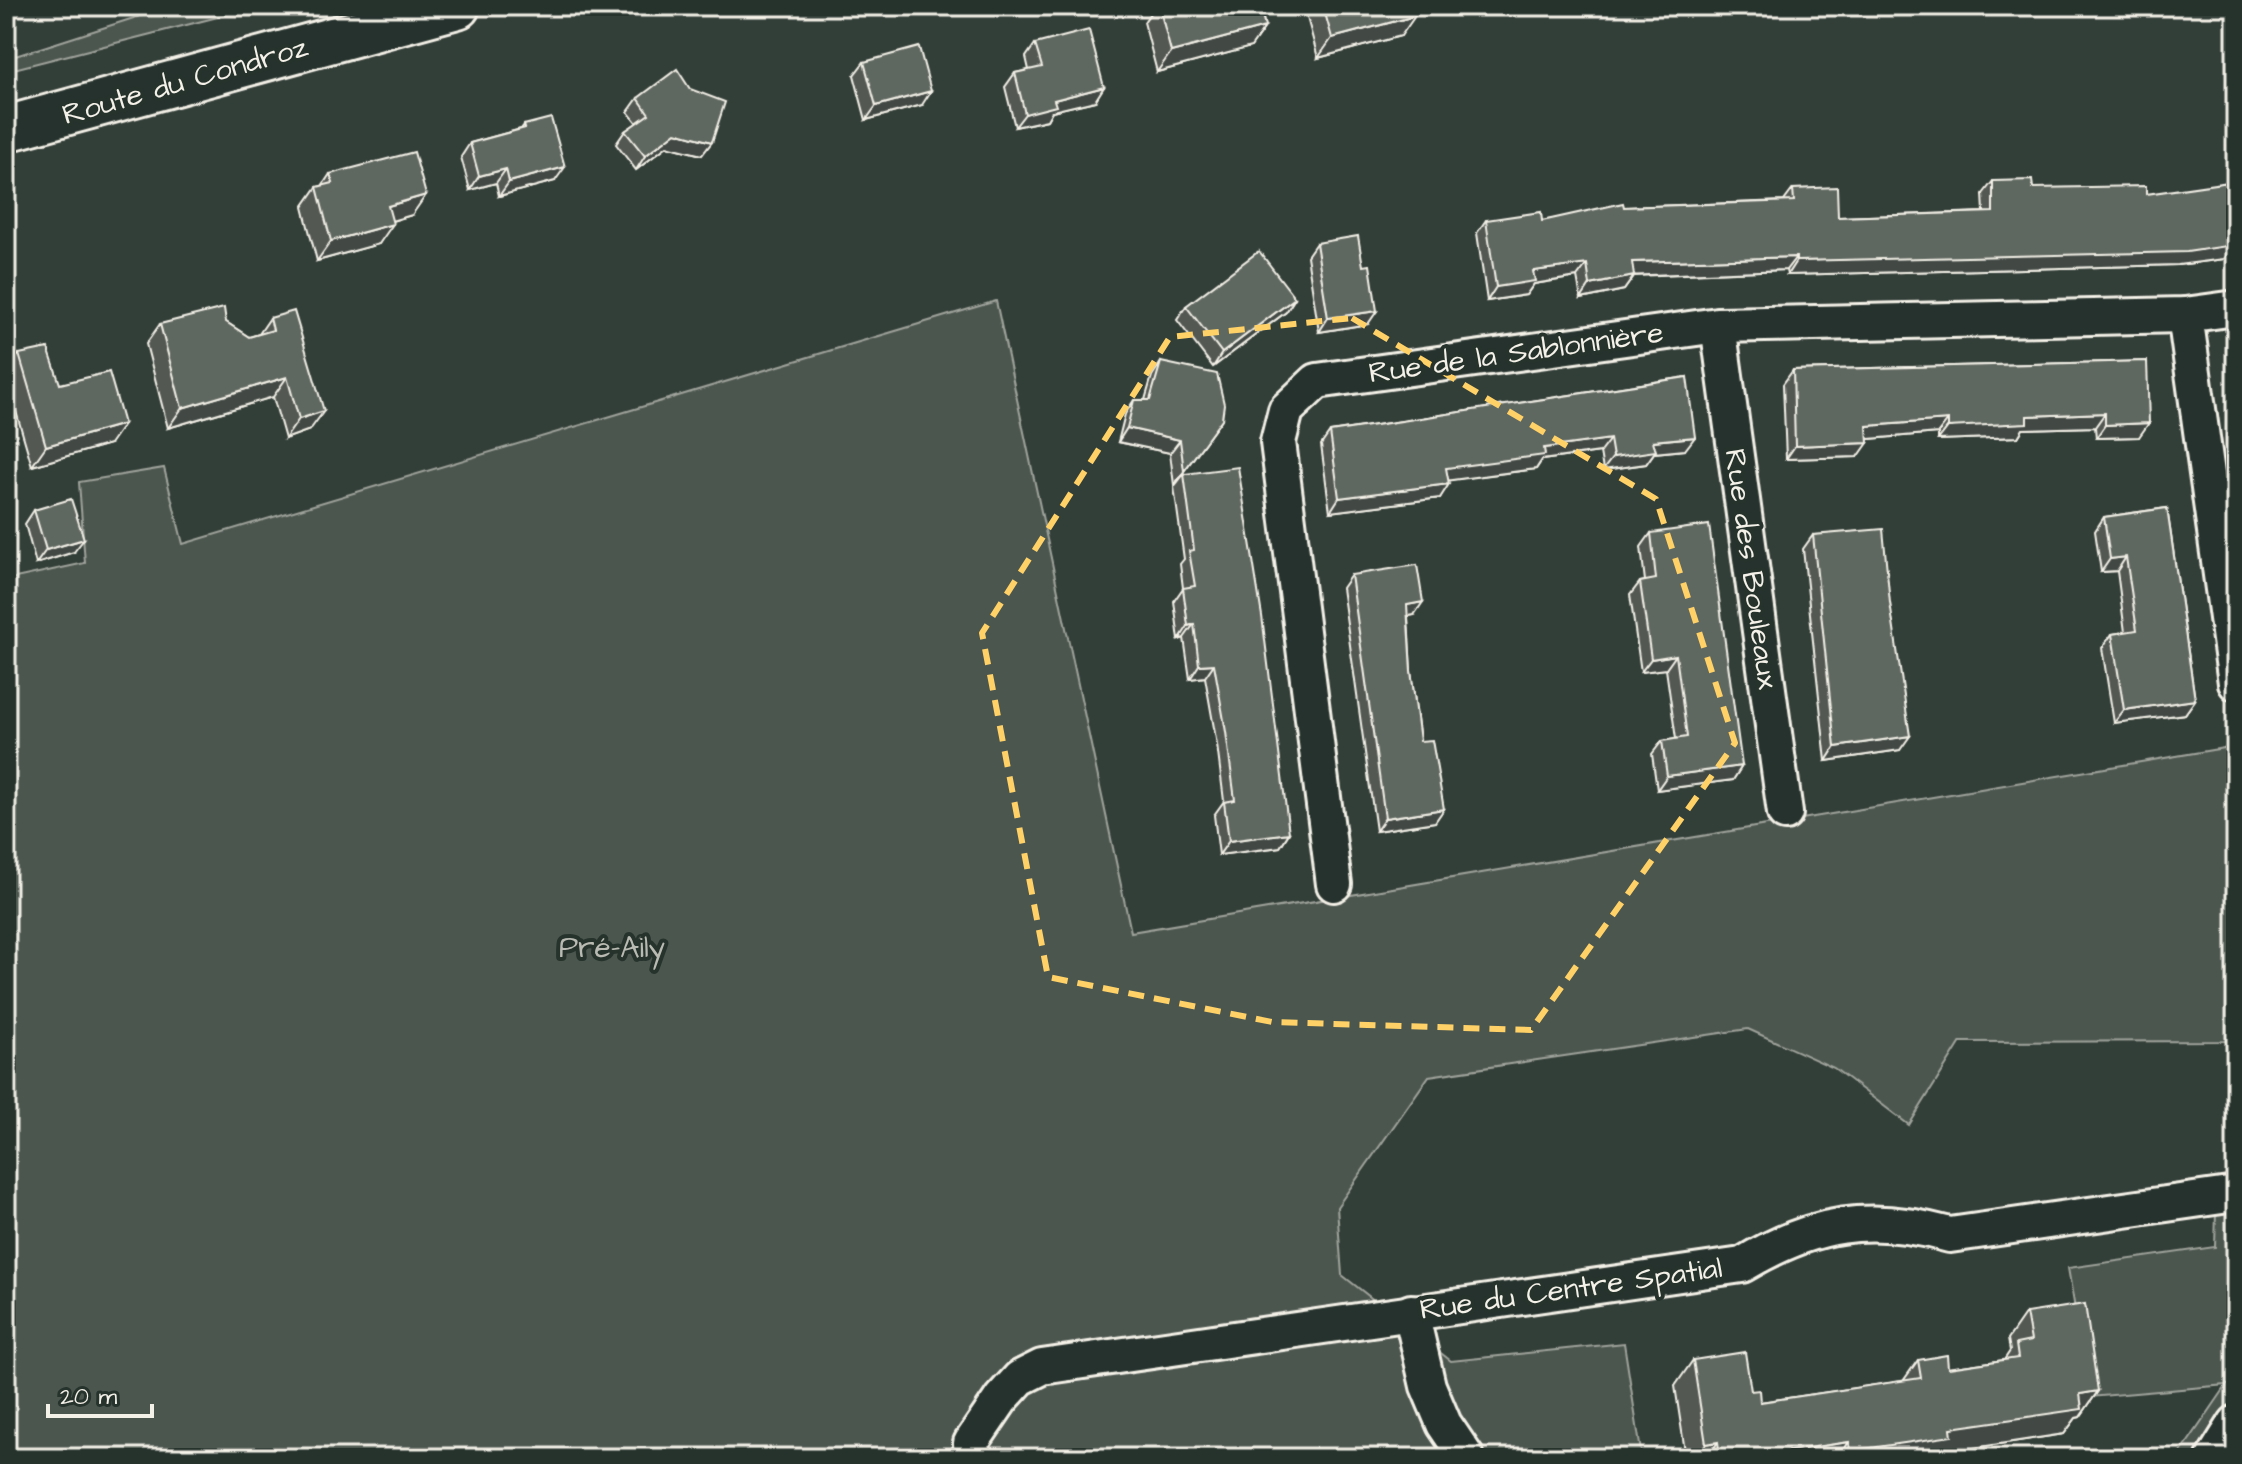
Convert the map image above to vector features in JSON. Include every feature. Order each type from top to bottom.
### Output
[{"type":"main road","name":"Route du Condroz","points":[[6,129],[457,6]]},
{"type":"street","name":"Rue de la Sablonnière","points":[[1334,884],[1278,442],[1286,410],[1317,381],[1718,325],[2185,315],[2236,308]]},
{"type":"street","points":[[2185,315],[2236,683]]},
{"type":"street","name":"Rue des Bouleaux","points":[[1718,325],[1785,813]]},
{"type":"street","name":"Rue du Centre Spatial","points":[[972,1458],[971,1443],[1001,1399],[1020,1378],[1042,1367],[1742,1265],[1775,1245],[1809,1232],[1843,1225],[1900,1224],[1950,1235],[2236,1194]]},
{"type":"street","points":[[1411,1312],[1428,1386],[1444,1424],[1467,1458]]},
{"type":"street","points":[[2214,1458],[2236,1423]]},
{"type":"highlighted area","points":[[1352,318],[1656,499],[1735,743],[1531,1030],[1272,1022],[1048,977],[982,633],[1170,337]]},
{"type":"green space","points":[[171,6],[261,6],[6,71],[6,59]]},
{"type":"green space","name":"Pré-Aily","points":[[996,301],[1131,932],[2236,746],[2236,1041],[1961,1042],[1909,1125],[1834,1068],[1748,1029],[1429,1076],[1337,1207],[1342,1275],[1451,1361],[1624,1343],[1642,1458],[6,1458],[6,580],[85,563],[79,482],[164,468],[183,544]]},
{"type":"green space","points":[[2236,1210],[2236,1458],[2177,1458],[2227,1385],[2090,1397],[2068,1268],[2215,1247],[2216,1212]]},
{"type":"building","points":[[1159,6],[1260,6],[1265,27],[1171,52]]},
{"type":"building","points":[[1323,6],[1412,6],[1415,16],[1332,38]]},
{"type":"building","points":[[1089,30],[1104,87],[1054,100],[1056,106],[1025,114],[1015,73],[1042,67],[1035,44]]},
{"type":"building","points":[[919,47],[931,91],[876,106],[864,62]]},
{"type":"building","points":[[677,69],[690,89],[725,102],[712,142],[676,132],[645,156],[625,131],[649,114],[638,98]]},
{"type":"building","points":[[551,118],[565,167],[509,182],[506,169],[479,176],[470,143]]},
{"type":"building","points":[[414,152],[426,195],[388,206],[393,224],[331,241],[317,187],[333,183],[330,174]]},
{"type":"building","points":[[2032,180],[2033,188],[2146,186],[2146,194],[2236,181],[2234,245],[2187,252],[1632,262],[1634,276],[1590,285],[1587,264],[1533,271],[1535,281],[1496,287],[1486,220],[1541,212],[1542,221],[1623,203],[1624,207],[1794,201],[1793,189],[1837,187],[1838,217],[1993,212],[1993,181]]},
{"type":"building","points":[[1358,236],[1363,266],[1370,265],[1377,311],[1328,318],[1316,243]]},
{"type":"building","points":[[1259,251],[1295,298],[1222,353],[1186,306]]},
{"type":"building","points":[[224,308],[226,322],[249,337],[273,330],[270,318],[294,311],[324,411],[299,419],[287,377],[182,408],[160,324]]},
{"type":"building","points":[[48,348],[60,384],[109,372],[124,424],[46,446],[19,354]]},
{"type":"building","points":[[2147,361],[2149,423],[2105,425],[2105,413],[2027,416],[2027,423],[1948,427],[1948,420],[1867,426],[1868,443],[1795,446],[1793,370]]},
{"type":"building","points":[[1161,362],[1217,374],[1224,404],[1222,419],[1184,471],[1180,440],[1127,428],[1134,400],[1150,400]]},
{"type":"building","points":[[1687,377],[1695,437],[1653,441],[1656,451],[1613,457],[1610,439],[1544,448],[1545,455],[1446,468],[1449,484],[1339,498],[1330,432]]},
{"type":"building","points":[[1238,467],[1262,616],[1289,833],[1229,841],[1224,802],[1235,800],[1214,664],[1199,665],[1194,624],[1188,626],[1183,588],[1195,586],[1189,551],[1194,550],[1184,474]]},
{"type":"building","points":[[71,499],[84,539],[46,550],[34,510]]},
{"type":"building","points":[[2167,508],[2195,700],[2124,710],[2112,634],[2137,630],[2126,557],[2110,559],[2104,517]]},
{"type":"building","points":[[1709,525],[1742,766],[1667,776],[1662,741],[1687,737],[1676,655],[1651,659],[1640,582],[1656,579],[1651,533]]},
{"type":"building","points":[[1883,529],[1890,603],[1910,736],[1835,747],[1813,535]]},
{"type":"building","points":[[1417,565],[1423,602],[1407,605],[1411,671],[1420,741],[1432,740],[1444,809],[1385,818],[1351,575]]},
{"type":"building","points":[[2085,1304],[2098,1391],[2080,1394],[2082,1409],[1951,1428],[1952,1436],[1850,1451],[1849,1442],[1741,1458],[1720,1458],[1718,1442],[1706,1444],[1693,1360],[1745,1352],[1751,1391],[1759,1390],[1760,1402],[1921,1378],[1918,1360],[1947,1355],[1948,1368],[2018,1358],[2016,1344],[2031,1341],[2026,1313]]}]
